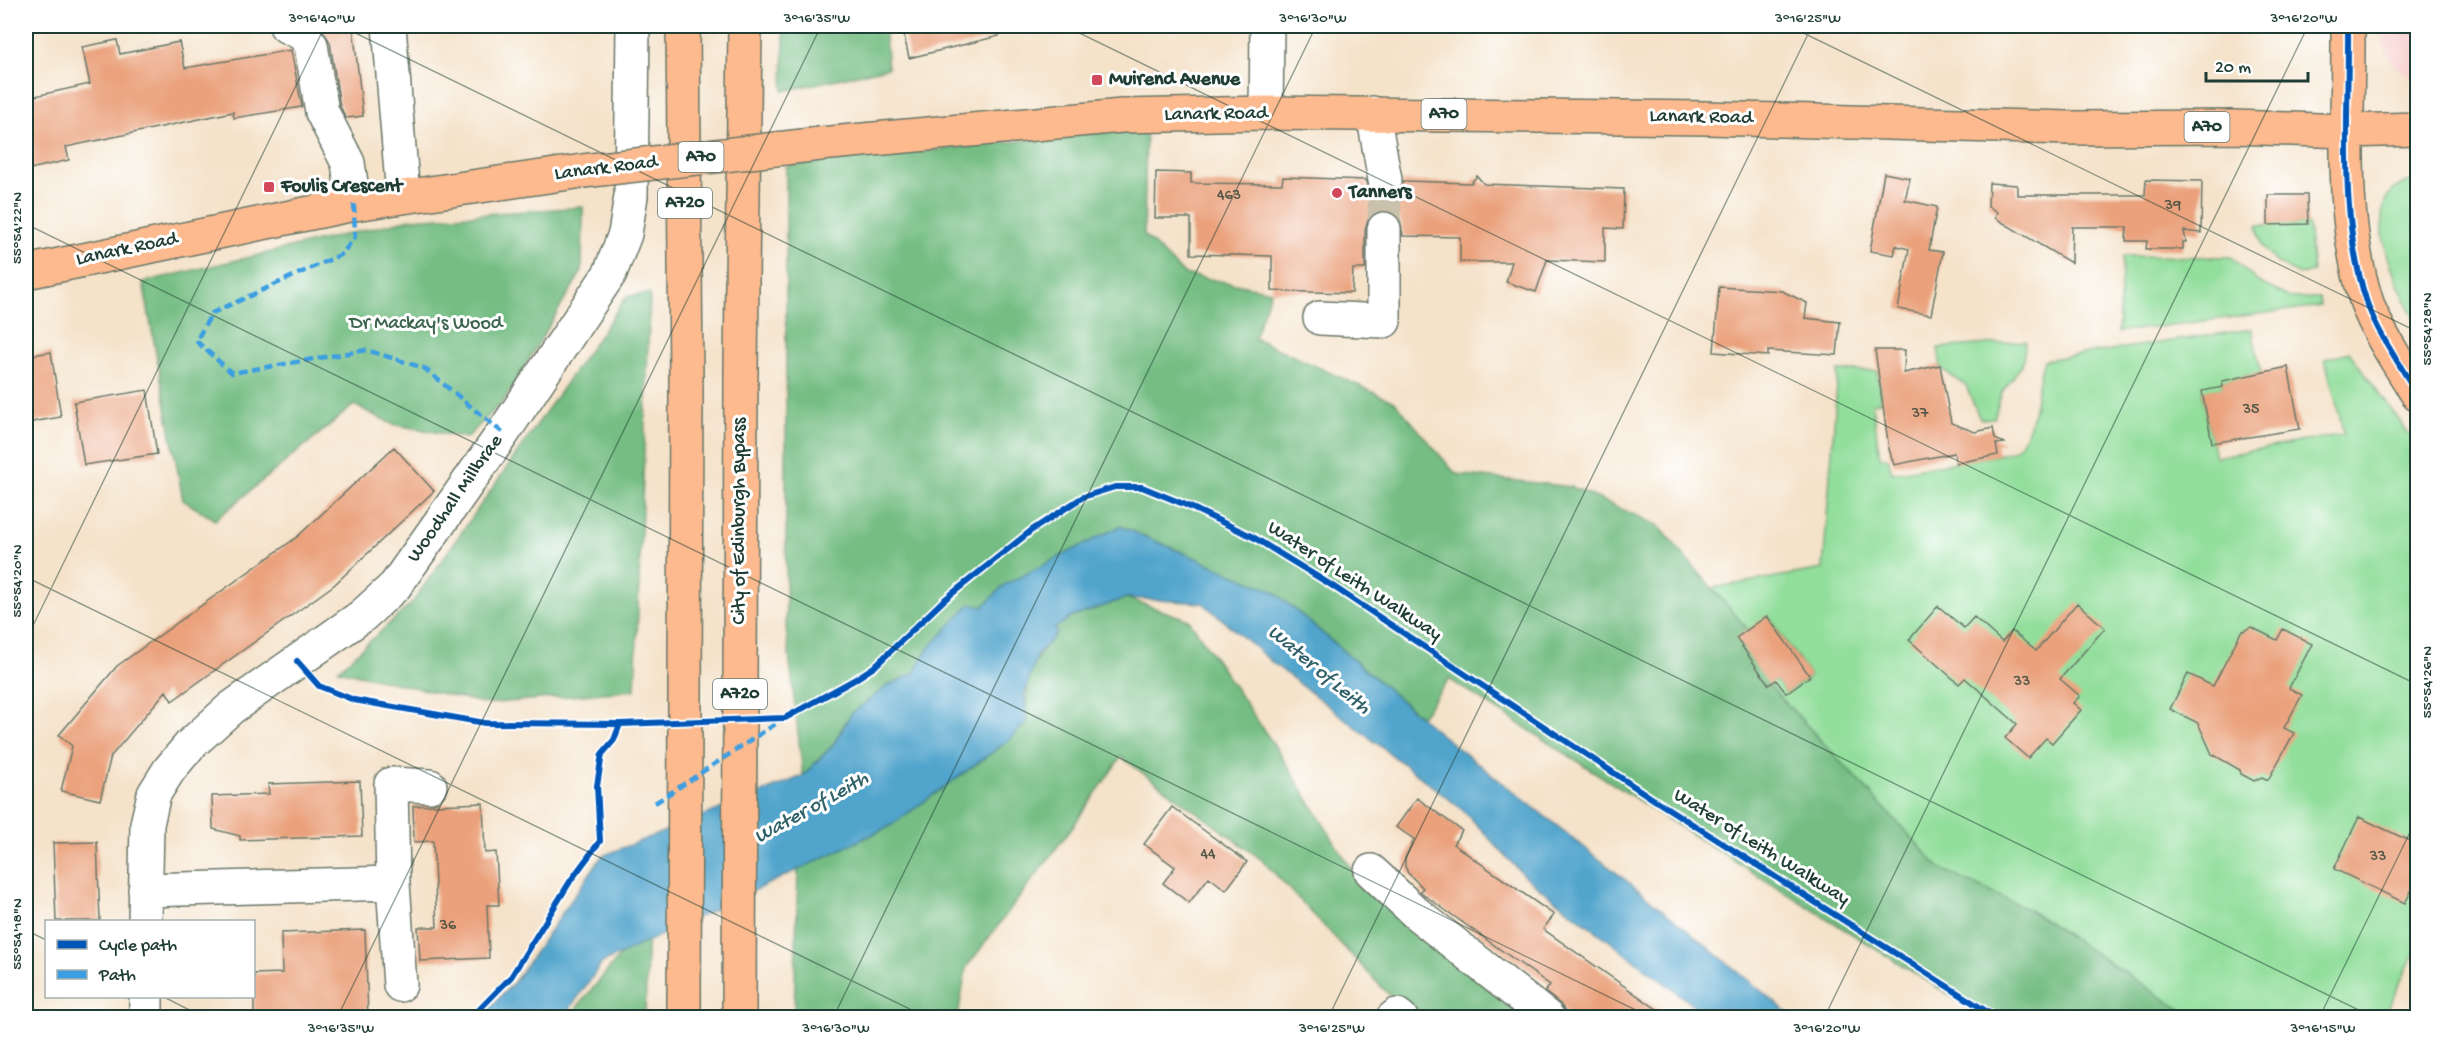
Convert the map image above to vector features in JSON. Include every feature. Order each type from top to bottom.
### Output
[{"type":"main road","name":"A720","points":[[683,26],[686,380],[684,1017]]},
{"type":"main road","name":"City of Edinburgh Bypass","points":[[739,1017],[741,370],[745,26]]},
{"type":"main road","points":[[2348,26],[2346,131],[2353,241],[2368,305],[2418,395]]},
{"type":"main road","name":"Lanark Road","points":[[26,272],[354,204],[403,196],[583,171],[820,144],[973,128],[1122,116],[1373,113],[1707,118],[2069,128],[2234,127],[2346,131],[2418,129]]},
{"type":"street","points":[[286,26],[303,34],[311,45],[322,112],[348,163],[354,204]]},
{"type":"street","points":[[389,26],[403,196]]},
{"type":"street","name":"Woodhall Millbrae","points":[[393,883],[145,906],[147,824],[154,794],[169,770],[190,745],[231,708],[362,616],[395,586],[503,433],[610,273],[625,234],[631,196],[633,26]]},
{"type":"street","points":[[1266,113],[1267,26]]},
{"type":"street","points":[[1373,113],[1385,180]]},
{"type":"street","points":[[1320,318],[1384,321],[1384,229]]},
{"type":"street","points":[[400,985],[393,883],[391,784],[430,786]]},
{"type":"street","points":[[1371,871],[1416,913],[1548,1017]]},
{"type":"street","points":[[146,998],[146,1017]]},
{"type":"street","points":[[1393,1017],[1397,1015],[1401,1017]]},
{"type":"shaded area","points":[[2383,26],[2417,26],[2417,81],[2395,67],[2384,46]]},
{"type":"green space","points":[[784,26],[884,26],[888,68],[783,91]]},
{"type":"green space","points":[[1146,131],[1144,235],[1184,274],[1271,291],[1254,338],[1395,402],[1456,474],[1572,487],[1658,525],[1748,630],[1769,685],[1941,869],[2029,910],[2192,1017],[1985,1017],[1685,830],[1449,679],[1421,717],[1273,591],[1120,526],[927,650],[913,674],[887,686],[846,721],[833,745],[803,776],[786,628],[786,166],[1094,133]]},
{"type":"green space","points":[[2418,180],[2417,326],[2392,267],[2385,244],[2382,222],[2385,202],[2396,188]]},
{"type":"green space","name":"Dr Mackay's Wood","points":[[583,207],[582,271],[505,399],[467,438],[392,424],[354,405],[215,520],[183,500],[143,282],[411,219]]},
{"type":"green space","points":[[2308,224],[2313,272],[2298,274],[2278,264],[2262,246],[2257,225]]},
{"type":"green space","points":[[2123,256],[2231,257],[2258,282],[2290,298],[2319,298],[2321,306],[2118,332]]},
{"type":"green space","points":[[650,294],[635,690],[487,704],[338,670],[412,603],[627,296]]},
{"type":"green space","points":[[2252,329],[2261,373],[2222,381],[2223,387],[2202,392],[2215,457],[2344,434],[2325,359],[2349,352],[2418,446],[2417,947],[2384,1017],[2192,1017],[2029,910],[1941,869],[1769,685],[1776,680],[1786,693],[1810,676],[1768,616],[1748,630],[1712,588],[1823,569],[1838,371],[1877,371],[1881,402],[1872,403],[1880,457],[1888,458],[1892,473],[1998,455],[2014,449],[2023,440],[2032,419],[2044,360]]},
{"type":"green space","points":[[2026,341],[2022,365],[2002,392],[1994,418],[1980,419],[1966,386],[1941,368],[1938,348]]},
{"type":"green space","points":[[1126,598],[1189,620],[1280,754],[1363,888],[1524,1017],[1432,1017],[1389,995],[1262,860],[1121,757],[1073,826],[966,968],[958,1017],[794,1018],[798,869],[890,826],[1008,741],[1027,722],[1026,695],[1030,674],[1040,654],[1056,633],[1054,629],[1070,618]]},
{"type":"green space","points":[[648,922],[645,1017],[569,1017]]},
{"type":"water","name":"Water of Leith","points":[[1120,526],[1273,591],[1439,733],[1636,888],[1793,1017],[1709,1017],[1524,876],[1463,810],[1274,664],[1203,603],[1126,598],[1070,618],[1054,629],[1057,633],[1037,655],[1024,695],[1027,722],[1008,741],[890,826],[602,963],[564,1017],[480,1018],[515,981],[602,856],[803,776],[833,745],[851,714],[887,686],[913,674],[927,650],[970,604],[983,607],[1004,585]]},
{"type":"building","points":[[320,26],[353,26],[363,116],[346,118],[340,106],[330,42]]},
{"type":"building","points":[[902,26],[997,26],[999,36],[909,58]]},
{"type":"building","points":[[117,40],[120,54],[179,42],[185,68],[291,50],[302,107],[234,118],[233,112],[66,147],[69,160],[26,170],[26,98],[90,84],[82,47]]},
{"type":"building","points":[[1156,172],[1191,173],[1191,183],[1282,184],[1283,177],[1366,180],[1371,192],[1378,197],[1388,198],[1397,194],[1403,181],[1471,183],[1477,176],[1484,184],[1624,189],[1623,229],[1605,228],[1605,262],[1547,260],[1536,292],[1506,282],[1512,262],[1460,262],[1460,237],[1403,236],[1400,219],[1393,213],[1383,210],[1374,213],[1368,220],[1365,229],[1365,269],[1353,269],[1352,293],[1272,291],[1272,256],[1191,254],[1191,218],[1155,218]]},
{"type":"building","points":[[1884,173],[1910,178],[1905,200],[1937,207],[1929,250],[1943,252],[1931,315],[1898,309],[1909,249],[1896,246],[1894,255],[1870,251]]},
{"type":"building","points":[[2146,180],[2202,181],[2201,233],[2184,231],[2186,242],[2183,242],[2183,249],[2146,249],[2147,241],[2126,241],[2127,227],[2072,227],[2071,263],[1995,218],[1997,212],[1988,206],[1989,183],[2017,185],[2017,195],[2145,195]]},
{"type":"building","points":[[2268,195],[2307,195],[2308,224],[2268,225]]},
{"type":"building","points":[[1719,287],[1782,291],[1807,303],[1805,318],[1840,322],[1837,355],[1768,351],[1768,356],[1714,352]]},
{"type":"building","points":[[1875,350],[1905,350],[1904,373],[1940,365],[1951,423],[1975,432],[1993,428],[1995,439],[2004,443],[1996,444],[1998,455],[1956,463],[1954,453],[1894,465],[1889,449]]},
{"type":"building","points":[[51,352],[61,417],[26,423],[26,356]]},
{"type":"building","points":[[2288,367],[2300,429],[2212,443],[2202,391],[2223,387],[2222,381]]},
{"type":"building","points":[[147,390],[157,454],[84,465],[74,402]]},
{"type":"building","points":[[394,447],[434,491],[334,585],[172,701],[166,691],[111,756],[100,800],[61,791],[72,746],[59,735],[117,666],[297,537]]},
{"type":"building","points":[[2077,603],[2105,628],[2060,679],[2080,696],[2073,703],[2081,710],[2052,743],[2046,738],[2028,758],[2005,738],[2017,724],[1965,678],[1959,684],[1909,640],[1938,606],[1964,628],[1974,617],[2002,642],[2012,631],[2036,651]]},
{"type":"building","points":[[1767,616],[1810,676],[1786,693],[1776,680],[1769,685],[1736,638]]},
{"type":"building","points":[[2251,627],[2277,640],[2283,629],[2312,644],[2289,688],[2302,695],[2284,728],[2294,733],[2268,780],[2262,777],[2254,781],[2212,754],[2198,723],[2170,709],[2188,674],[2213,686],[2241,632]]},
{"type":"building","points":[[360,781],[362,836],[240,840],[240,836],[213,829],[212,796],[269,794],[268,784]]},
{"type":"building","points":[[1417,798],[1462,831],[1453,844],[1554,915],[1543,929],[1668,1017],[1569,1017],[1560,1004],[1545,992],[1550,985],[1420,891],[1423,888],[1408,873],[1405,866],[1405,858],[1414,839],[1396,827]]},
{"type":"building","points":[[483,803],[485,853],[496,852],[499,905],[487,905],[489,958],[420,961],[418,927],[437,927],[433,841],[414,842],[413,806]]},
{"type":"building","points":[[1172,807],[1247,862],[1226,890],[1209,877],[1189,903],[1163,883],[1175,867],[1144,844]]},
{"type":"building","points":[[2359,817],[2418,845],[2418,878],[2405,903],[2334,869]]},
{"type":"building","points":[[97,842],[100,920],[56,920],[53,843]]},
{"type":"building","points":[[365,930],[368,1017],[254,1017],[255,974],[282,973],[281,933]]},
{"type":"tunnel","points":[[1384,229],[1385,180]]},
{"type":"marked path","points":[[354,204],[355,237],[342,254],[212,313],[196,341],[232,373],[366,350],[424,368],[503,433]]},
{"type":"marked path","points":[[655,803],[780,721]]},
{"type":"cycle path","points":[[2348,26],[2347,165],[2352,235],[2358,269],[2367,303],[2377,326],[2418,395]]},
{"type":"cycle path","name":"Water of Leith Walkway","points":[[297,661],[319,686],[354,700],[485,723],[620,724],[785,718],[874,667],[944,600],[1032,530],[1083,497],[1115,487],[1142,487],[1253,537],[1331,585],[1653,799],[1997,1018]]},
{"type":"cycle path","points":[[471,1018],[511,977],[571,880],[600,841],[597,786],[602,754],[614,740],[620,724]]},
{"type":"place","name":"Muirend Avenue","points":[[1097,80]]},
{"type":"place","name":"Foulis Crescent","points":[[269,187]]},
{"type":"place","name":"Tanners","points":[[1337,193]]}]
